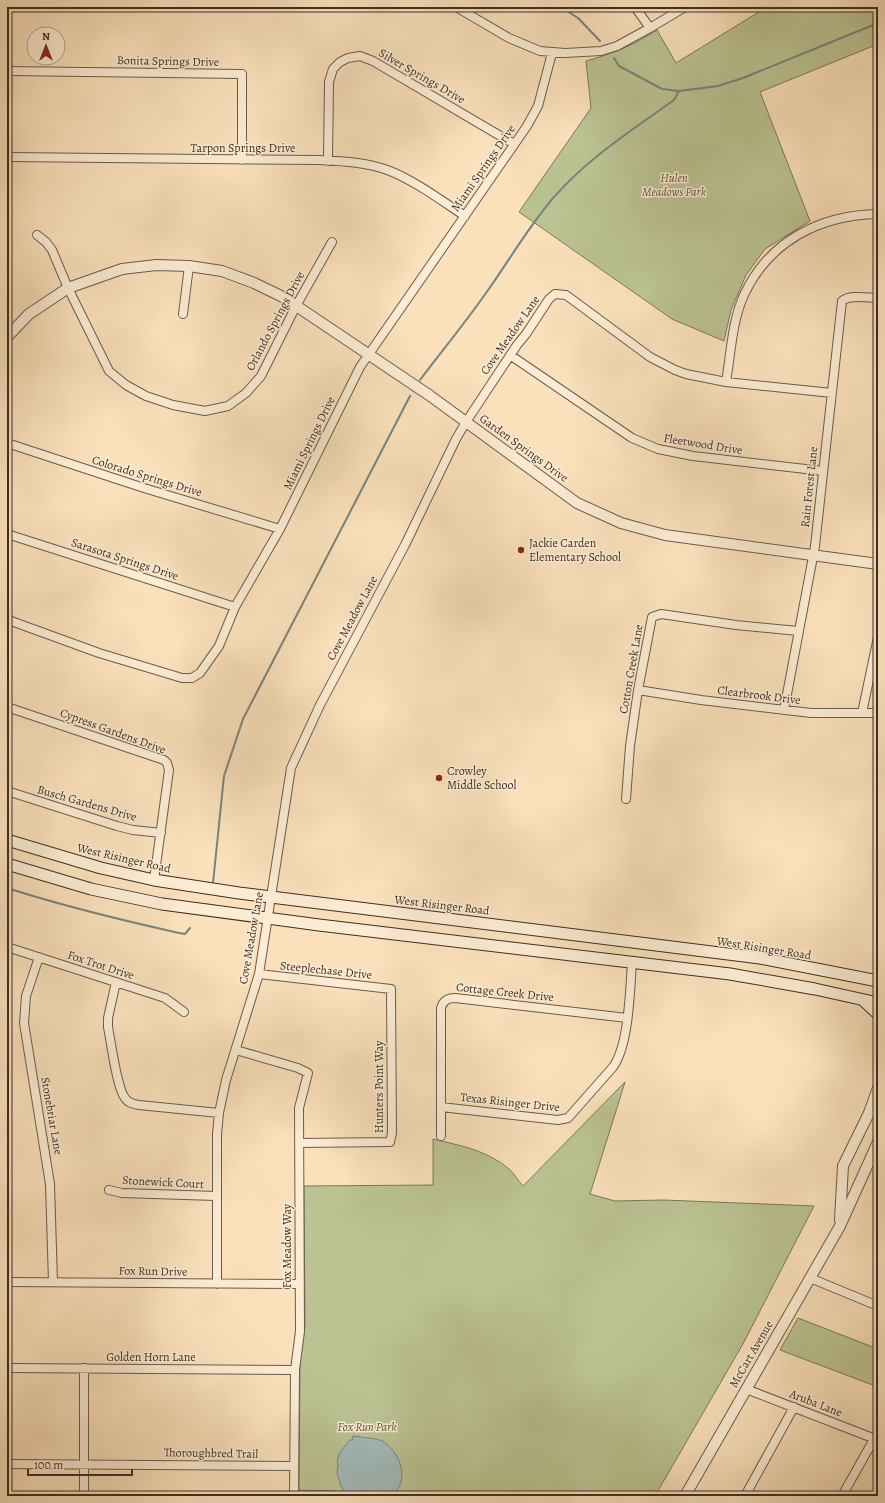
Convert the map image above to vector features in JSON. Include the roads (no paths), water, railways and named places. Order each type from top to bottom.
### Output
[{"type":"main road","name":"West Risinger Road","points":[[7,840],[101,868],[154,880],[271,897],[760,958],[878,981]]},
{"type":"main road","points":[[7,864],[91,890],[162,904],[730,974],[815,989],[878,1003]]},
{"type":"main road","points":[[632,962],[635,943]]},
{"type":"main road","points":[[862,1000],[878,1014]]},
{"type":"street","points":[[456,7],[509,38],[540,51],[552,53],[585,53],[601,51],[617,46],[685,7]]},
{"type":"street","points":[[635,7],[650,28]]},
{"type":"street","name":"Miami Springs Drive","points":[[7,618],[11,621],[98,653],[182,678],[192,678],[200,673],[219,646],[235,607],[280,529],[360,367],[527,126],[538,106],[552,53]]},
{"type":"street","name":"Silver Springs Drive","points":[[328,160],[329,82],[333,70],[340,62],[348,58],[360,56],[373,61],[514,144]]},
{"type":"street","name":"Bonita Springs Drive","points":[[7,71],[242,74],[242,160]]},
{"type":"street","name":"Tarpon Springs Drive","points":[[7,157],[328,160],[367,165],[390,171],[413,183],[465,216]]},
{"type":"street","points":[[726,382],[735,329],[744,295],[758,270],[776,250],[795,236],[817,225],[847,217],[878,214]]},
{"type":"street","name":"Orlando Springs Drive","points":[[37,235],[46,242],[52,250],[68,288],[109,372],[126,385],[146,396],[205,411],[228,406],[246,394],[261,376],[296,306],[332,242]]},
{"type":"street","name":"Garden Springs Drive","points":[[7,337],[29,314],[68,288],[122,269],[156,265],[189,266],[222,272],[254,283],[296,306],[466,422],[576,503],[621,523],[665,535],[878,564]]},
{"type":"street","points":[[183,314],[189,266]]},
{"type":"street","name":"Cove Meadow Lane","points":[[217,1284],[216,1196],[217,1134],[219,1113],[226,1080],[259,974],[291,768],[296,753],[334,676],[405,545],[456,439],[510,355],[549,299],[555,294],[558,294],[566,295],[650,357],[686,374],[726,382],[832,393]]},
{"type":"street","name":"Rain Forest Lane","points":[[784,710],[813,555],[842,301],[851,297],[878,298]]},
{"type":"street","name":"Fleetwood Drive","points":[[510,355],[632,438],[658,449],[693,456],[823,471]]},
{"type":"street","name":"Colorado Springs Drive","points":[[7,443],[144,488],[280,529]]},
{"type":"street","name":"Sarasota Springs Drive","points":[[7,536],[235,607]]},
{"type":"street","name":"Cotton Creek Lane","points":[[626,799],[630,746],[638,690],[652,618],[662,614],[736,625],[798,631]]},
{"type":"street","points":[[862,713],[878,637]]},
{"type":"street","name":"Clearbrook Drive","points":[[638,690],[701,700],[811,713],[878,713]]},
{"type":"street","name":"Cypress Gardens Drive","points":[[7,707],[164,760],[168,763],[169,770],[154,880]]},
{"type":"street","name":"Busch Gardens Drive","points":[[7,791],[117,826],[133,830],[161,833]]},
{"type":"street","name":"Fox Trot Drive","points":[[7,947],[165,998],[184,1012]]},
{"type":"street","name":"Stonebriar Lane","points":[[39,957],[26,996],[24,1023],[50,1184],[53,1282]]},
{"type":"street","name":"Texas Risinger Drive","points":[[441,1107],[558,1120],[565,1119],[570,1116],[616,1064],[624,1040],[632,962]]},
{"type":"street","name":"Steeplechase Drive","points":[[259,974],[391,989]]},
{"type":"street","points":[[116,982],[108,1018],[108,1027],[120,1091],[126,1100],[131,1104],[219,1113]]},
{"type":"street","name":"Hunters Point Way","points":[[299,1143],[390,1142],[392,1134],[391,989]]},
{"type":"street","name":"Cottage Creek Drive","points":[[441,1136],[441,1008],[446,1000],[455,998],[627,1018]]},
{"type":"street","name":"Fox Meadow Way","points":[[236,1050],[298,1068],[308,1073],[299,1108],[300,1331],[295,1370],[294,1496]]},
{"type":"street","name":"McCart Avenue","points":[[840,1226],[843,1166],[869,1113],[878,1088]]},
{"type":"street","name":"McCart Avenue","points":[[685,1496],[840,1226],[878,1142]]},
{"type":"street","name":"Stonewick Court","points":[[109,1190],[122,1194],[216,1196]]},
{"type":"street","points":[[810,1278],[878,1306]]},
{"type":"street","name":"Fox Run Drive","points":[[7,1282],[299,1284]]},
{"type":"street","name":"Golden Horn Lane","points":[[7,1368],[295,1370]]},
{"type":"street","points":[[84,1368],[84,1496]]},
{"type":"street","name":"Aruba Lane","points":[[746,1389],[876,1440]]},
{"type":"street","points":[[745,1496],[794,1408]]},
{"type":"street","points":[[842,1496],[876,1440]]},
{"type":"street","name":"Thoroughbred Trail","points":[[7,1464],[294,1466]]},
{"type":"water","points":[[353,1436],[381,1440],[395,1453],[399,1460],[402,1475],[401,1483],[398,1489],[392,1495],[349,1496],[341,1486],[337,1473],[337,1461],[340,1452],[350,1440],[352,1440]]},
{"type":"waterway","points":[[561,7],[578,18],[600,41]]},
{"type":"waterway","points":[[420,380],[462,326],[527,232],[554,197],[596,157],[674,100],[679,91],[718,86],[743,78],[878,23]]},
{"type":"waterway","points":[[614,58],[619,66],[662,89],[679,91]]},
{"type":"waterway","points":[[213,883],[224,776],[243,719],[410,396]]},
{"type":"waterway","points":[[7,888],[49,901],[179,933],[185,934],[190,928]]},
{"type":"place","name":"Jackie Carden Elementary School","points":[[521,550]]},
{"type":"place","name":"Crowley Middle School","points":[[439,778]]},
{"type":"park label","name":"Hulen Meadows Park","points":[[674,185]]},
{"type":"park label","name":"Fox Run Park","points":[[367,1427]]}]
